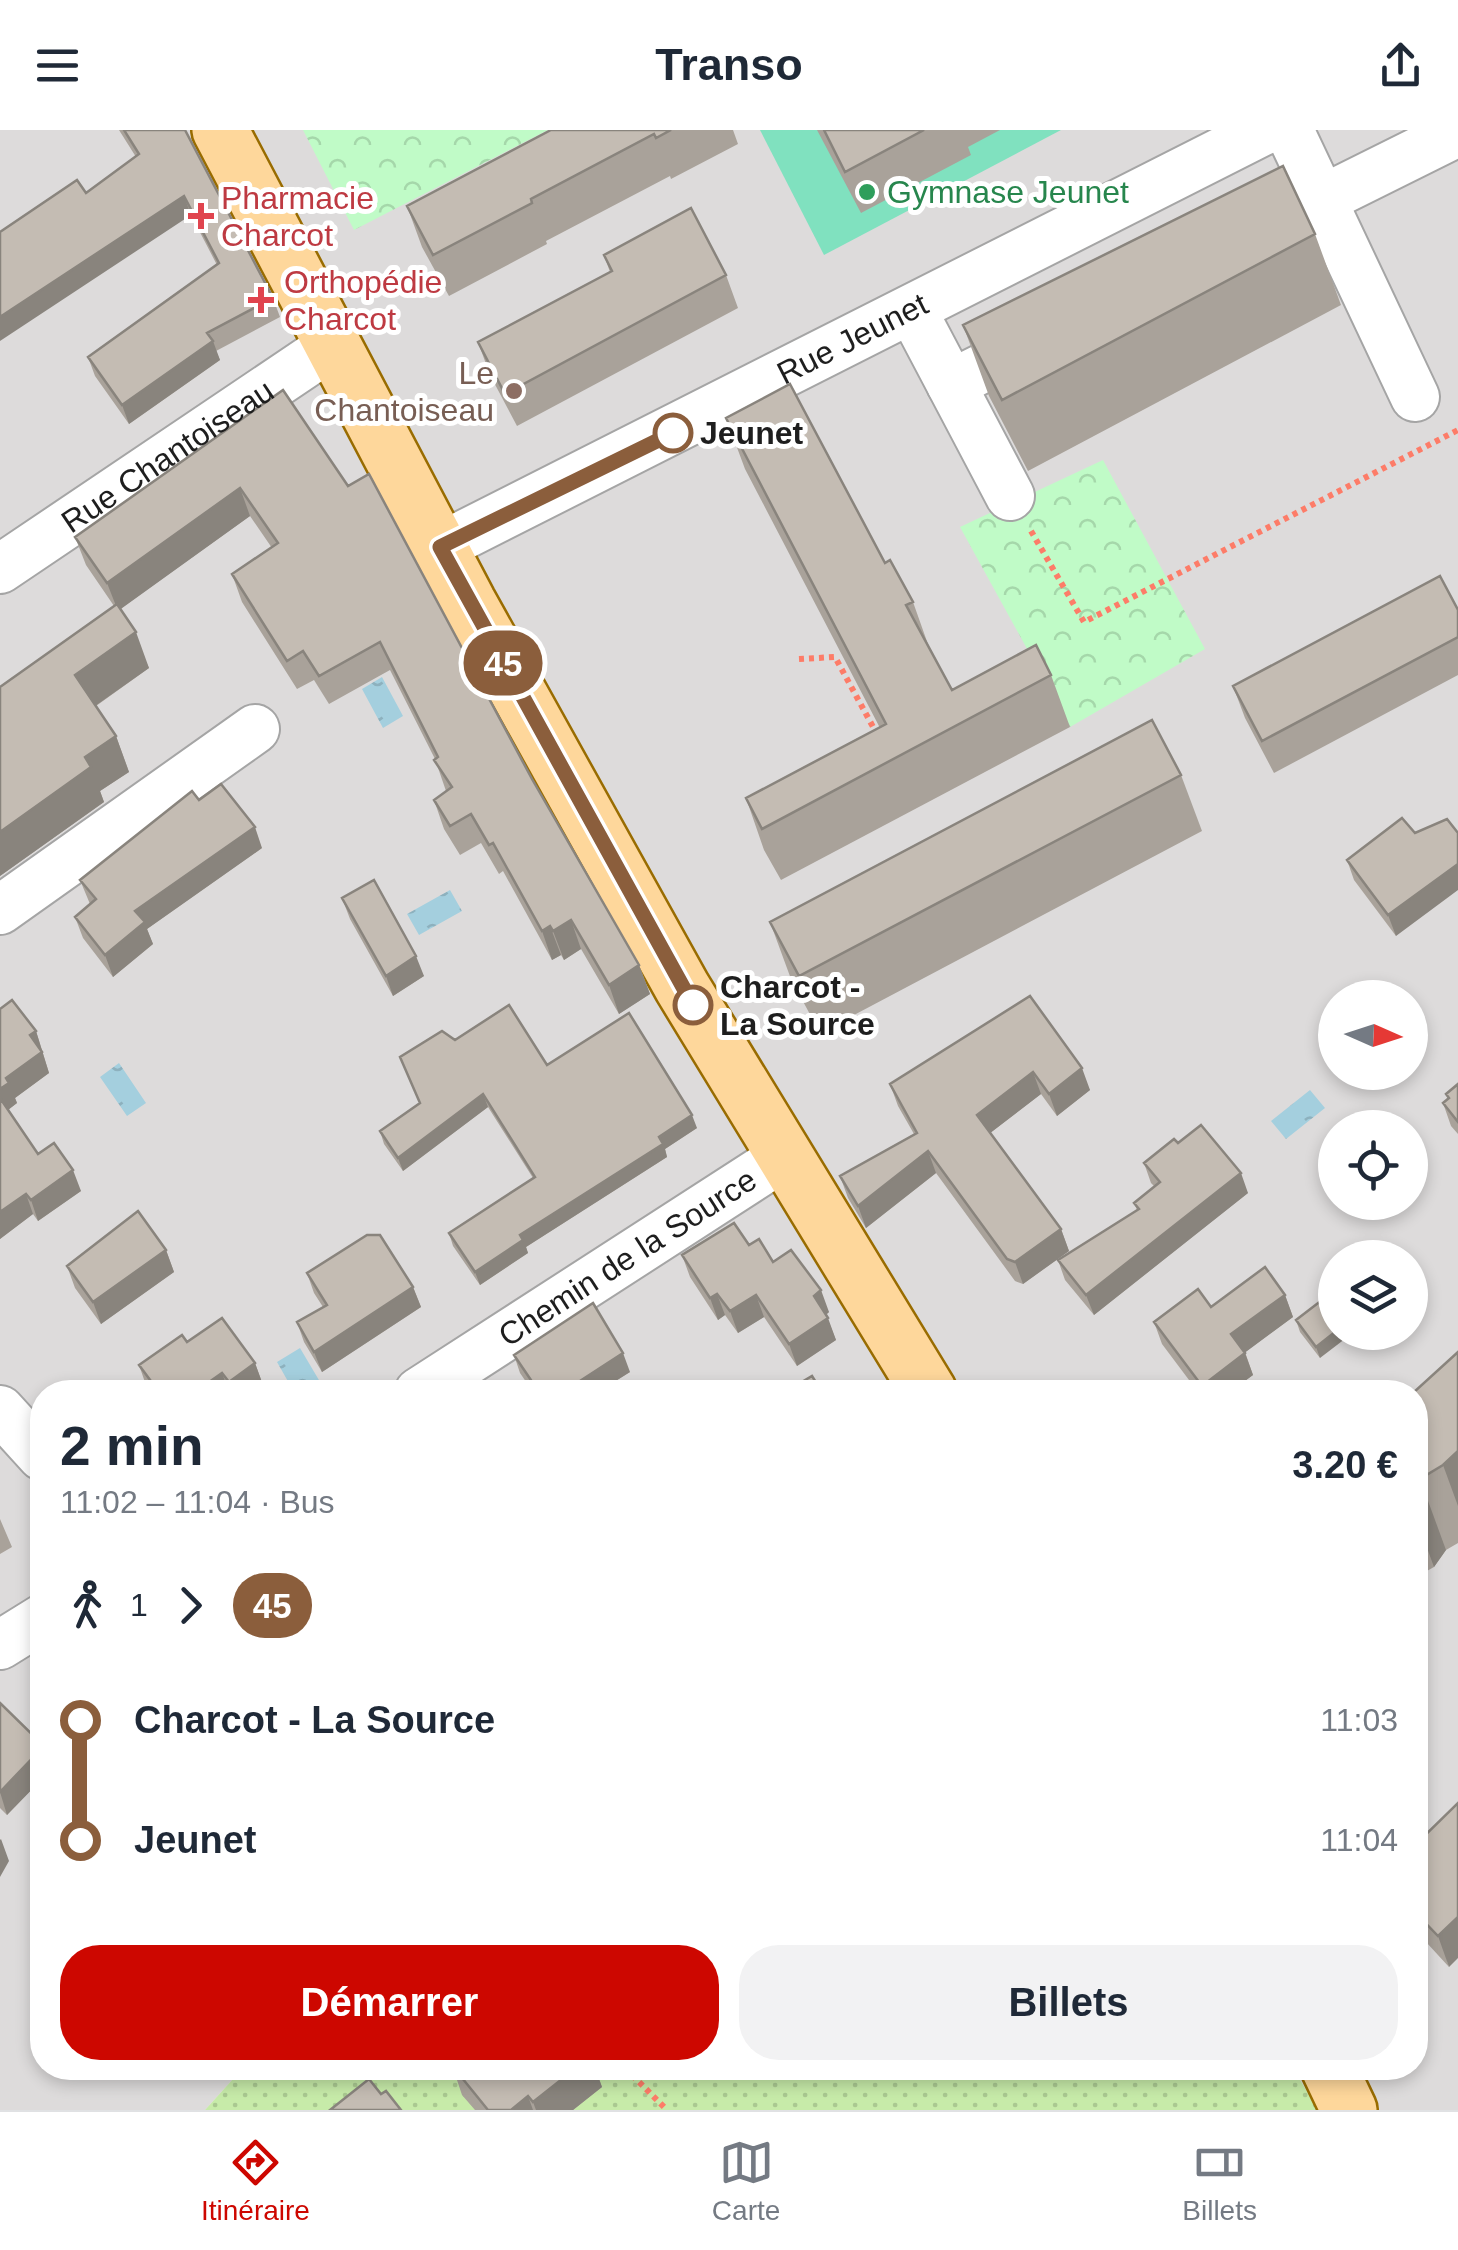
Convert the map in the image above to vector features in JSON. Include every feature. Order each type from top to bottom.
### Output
[{"type":"main road","points":[[220,130],[440,547],[682,987],[922,1380]]},
{"type":"main road","points":[[1334,2080],[1348,2110]]},
{"type":"street","name":"Rue Jeunet","points":[[440,547],[1265,130]]},
{"type":"street","points":[[1289,130],[1415,396]]},
{"type":"street","points":[[1200,260],[1458,132]]},
{"type":"street","points":[[912,310],[1010,496]]},
{"type":"street","points":[[951,384],[1075,322]]},
{"type":"street","name":"Rue Chantoiseau","points":[[0,570],[334,344]]},
{"type":"street","points":[[0,910],[69,857],[255,729]]},
{"type":"street","name":"Chemin de la Source","points":[[438,1380],[783,1157]]},
{"type":"street","points":[[0,1410],[30,1443]]},
{"type":"street","points":[[0,1645],[30,1626]]},
{"type":"path","points":[[1010,496],[1084,622],[1458,430]]},
{"type":"path","points":[[800,659],[835,657],[882,742]]},
{"type":"path","points":[[637,2080],[667,2110]]},
{"type":"shaded area","points":[[0,130],[1458,130],[1458,2110],[1318,2110],[1300,2080],[1428,2080],[1428,1380],[30,1380],[30,2080],[232,2080],[205,2110],[0,2110]]},
{"type":"green space","points":[[303,130],[548,130],[354,230]]},
{"type":"green space","name":"Gymnase Jeunet","points":[[760,130],[1061,130],[824,255]]},
{"type":"green space","points":[[1103,460],[1205,649],[1070,727],[960,527]]},
{"type":"green space","points":[[232,2080],[1300,2080],[1318,2110],[205,2110]]},
{"type":"water","points":[[382,677],[403,716],[383,728],[362,689]]},
{"type":"water","points":[[450,890],[462,911],[419,935],[407,914]]},
{"type":"water","points":[[119,1063],[146,1103],[127,1116],[100,1077]]},
{"type":"water","points":[[1310,1090],[1325,1108],[1286,1139],[1271,1121]]},
{"type":"water","points":[[300,1348],[319,1380],[287,1380],[277,1362]]},
{"type":"building","points":[[124,130],[185,130],[273,298],[207,333],[213,341],[122,405],[88,357],[219,263],[184,196],[0,317],[0,232],[77,180],[86,193],[139,154]]},
{"type":"building","points":[[551,130],[671,130],[656,138],[654,134],[433,255],[407,206]]},
{"type":"building","points":[[824,130],[924,130],[845,172]]},
{"type":"building","points":[[1283,166],[1315,234],[1002,400],[963,325]]},
{"type":"building","points":[[691,208],[726,275],[505,394],[478,342],[612,271],[604,255]]},
{"type":"building","points":[[790,384],[885,563],[890,560],[913,602],[906,605],[952,690],[1036,645],[1051,675],[762,829],[746,798],[886,724],[726,418]]},
{"type":"building","points":[[283,390],[348,486],[369,474],[532,779],[639,965],[609,985],[571,920],[553,931],[550,926],[542,931],[493,843],[489,845],[471,814],[450,826],[434,800],[452,787],[434,760],[438,757],[380,642],[319,676],[303,651],[287,661],[232,574],[278,543],[240,488],[107,583],[75,537]]},
{"type":"building","points":[[1440,576],[1458,610],[1458,637],[1262,741],[1233,686]]},
{"type":"building","points":[[117,604],[136,632],[75,675],[116,736],[85,757],[91,767],[0,832],[0,687]]},
{"type":"building","points":[[1152,720],[1181,775],[799,976],[770,922]]},
{"type":"building","points":[[221,784],[255,827],[135,911],[145,922],[105,955],[75,917],[96,899],[80,880],[192,791],[199,800]]},
{"type":"building","points":[[1402,818],[1415,833],[1447,819],[1458,833],[1458,864],[1388,915],[1347,860]]},
{"type":"building","points":[[374,880],[416,956],[386,976],[342,898]]},
{"type":"building","points":[[1030,996],[1082,1068],[1049,1094],[1033,1072],[977,1115],[1061,1229],[1015,1262],[1007,1259],[928,1151],[858,1206],[840,1176],[917,1133],[890,1084]]},
{"type":"building","points":[[12,1000],[36,1031],[30,1035],[42,1052],[6,1078],[9,1083],[0,1089],[0,1009]]},
{"type":"building","points":[[509,1005],[547,1065],[629,1013],[692,1115],[659,1137],[663,1144],[520,1235],[523,1240],[475,1272],[449,1233],[535,1177],[483,1094],[398,1158],[380,1131],[420,1103],[400,1057],[442,1031],[455,1040]]},
{"type":"building","points":[[1458,1084],[1458,1122],[1443,1103],[1449,1098],[1446,1094]]},
{"type":"building","points":[[0,1098],[38,1154],[54,1143],[73,1170],[31,1200],[26,1194],[0,1212]]},
{"type":"building","points":[[1201,1125],[1241,1173],[1086,1295],[1058,1260],[1139,1209],[1134,1203],[1160,1182],[1144,1163],[1174,1139],[1178,1143]]},
{"type":"building","points":[[138,1211],[166,1250],[93,1302],[67,1266]]},
{"type":"building","points":[[734,1223],[749,1245],[759,1239],[773,1262],[791,1250],[821,1290],[814,1296],[828,1318],[789,1344],[756,1295],[730,1311],[717,1294],[710,1298],[682,1255]]},
{"type":"building","points":[[367,1235],[380,1235],[413,1287],[314,1352],[297,1322],[327,1305],[307,1273]]},
{"type":"building","points":[[1265,1267],[1285,1295],[1231,1334],[1245,1353],[1210,1380],[1198,1380],[1154,1322],[1198,1289],[1211,1307]]},
{"type":"building","points":[[593,1303],[623,1353],[581,1380],[531,1380],[514,1355]]},
{"type":"building","points":[[1318,1303],[1318,1345],[1316,1347],[1296,1320]]},
{"type":"building","points":[[222,1318],[255,1363],[232,1380],[222,1373],[212,1380],[150,1380],[139,1365],[182,1335],[187,1342]]},
{"type":"building","points":[[1458,1352],[1458,1451],[1428,1474],[1428,1380]]},
{"type":"building","points":[[0,1703],[30,1732],[30,1761],[0,1792]]},
{"type":"building","points":[[1458,1803],[1458,1917],[1438,1936],[1428,1926],[1428,1832]]},
{"type":"building","points":[[370,2080],[381,2094],[386,2091],[401,2110],[330,2110]]},
{"type":"building","points":[[464,2080],[561,2080],[533,2102],[528,2096],[511,2110],[488,2110]]},
{"type":"bus line","name":"45","points":[[673,433],[440,547],[693,1005]]},
{"type":"place","name":"Gymnase Jeunet","points":[[867,192]]},
{"type":"place","name":"Pharmacie Charcot","points":[[201,216]]},
{"type":"place","name":"Orthopédie Charcot","points":[[261,300]]},
{"type":"place","name":"Le Chantoiseau","points":[[514,391]]},
{"type":"place","name":"Jeunet","points":[[673,433]]},
{"type":"place","name":"Charcot - La Source","points":[[693,1005]]}]
